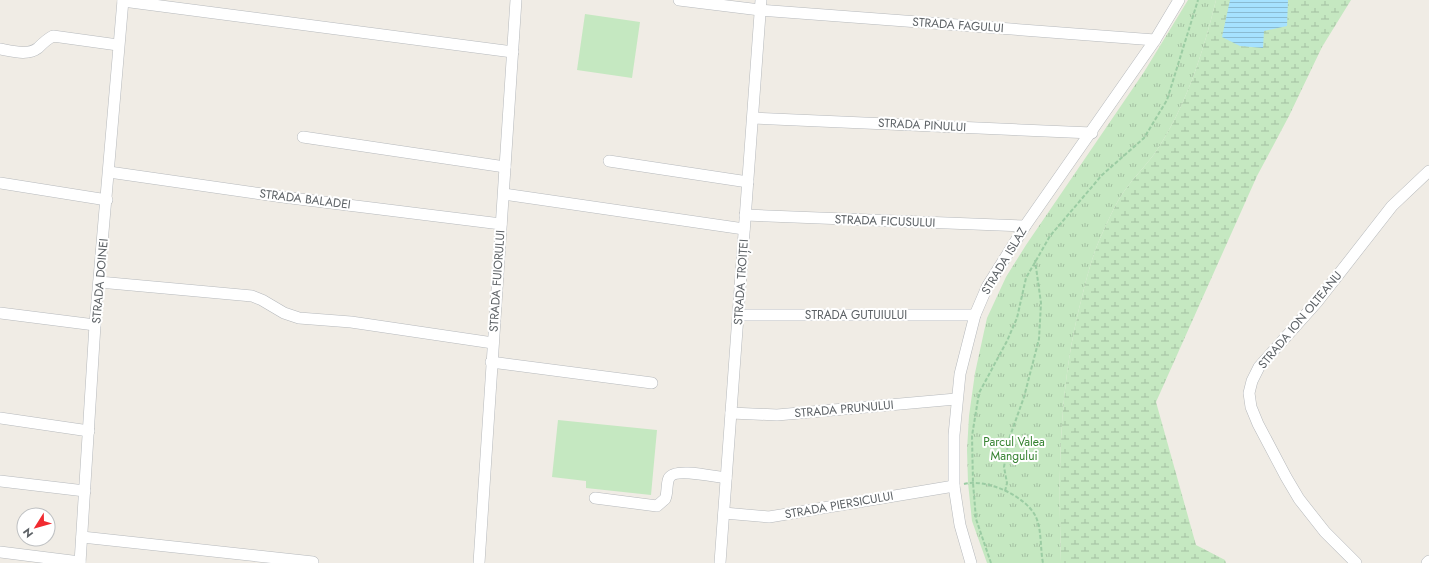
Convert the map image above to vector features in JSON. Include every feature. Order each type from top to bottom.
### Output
[{"type":"street","points":[[123,0],[513,52]]},
{"type":"street","name":"STRADA DOINEI","points":[[80,562],[95,325],[100,282],[118,45],[123,0]]},
{"type":"street","name":"STRADA FUIORULUI","points":[[479,563],[491,362],[504,194],[516,0]]},
{"type":"street","name":"STRADA FAGULUI","points":[[679,0],[761,5],[1155,40]]},
{"type":"street","name":"STRADA ISLAZ","points":[[971,563],[960,525],[954,486],[956,399],[960,374],[975,315],[988,287],[1025,226],[1092,133],[1155,40],[1179,0]]},
{"type":"street","name":"STRADA TROIȚEI","points":[[720,563],[761,5]]},
{"type":"street","points":[[0,49],[29,52],[37,49],[45,40],[53,36],[118,45]]},
{"type":"street","name":"STRADA PINULUI","points":[[752,118],[1092,133]]},
{"type":"street","points":[[303,136],[505,168]]},
{"type":"street","points":[[609,161],[748,182]]},
{"type":"street","name":"STRADA ION OLTEANU","points":[[1356,563],[1325,532],[1296,494],[1258,424],[1251,408],[1249,393],[1252,381],[1259,367],[1317,302],[1392,206],[1429,171]]},
{"type":"street","name":"STRADA BALADEI","points":[[109,172],[283,197],[501,224]]},
{"type":"street","points":[[0,183],[107,200]]},
{"type":"street","points":[[504,194],[744,229]]},
{"type":"street","name":"STRADA FICUSULUI","points":[[745,215],[1025,226]]},
{"type":"street","points":[[100,282],[252,296],[262,300],[284,314],[299,318],[351,322],[493,343]]},
{"type":"street","points":[[0,313],[95,325]]},
{"type":"street","name":"STRADA GUTUIULUI","points":[[738,315],[975,315]]},
{"type":"street","points":[[491,362],[652,383]]},
{"type":"street","name":"STRADA PRUNULUI","points":[[731,413],[777,415],[956,399]]},
{"type":"street","points":[[0,418],[89,431]]},
{"type":"street","points":[[595,498],[657,506],[666,499],[669,479],[675,473],[683,472],[726,478]]},
{"type":"street","points":[[0,481],[85,491]]},
{"type":"street","name":"STRADA PIERSICULUI","points":[[724,513],[768,517],[954,486]]},
{"type":"street","points":[[82,537],[313,562]]},
{"type":"street","points":[[0,552],[80,562]]},
{"type":"path","points":[[991,563],[976,519],[973,483],[972,436],[978,393],[1007,341],[1017,318],[1026,278],[1050,236],[1072,208],[1102,175],[1144,138],[1156,120],[1167,100],[1173,84],[1198,0]]},
{"type":"path","points":[[1005,490],[1007,483],[1004,467],[1009,439],[1024,397],[1039,339],[1041,303],[1035,260]]},
{"type":"path","points":[[954,486],[973,483],[1005,490],[1028,506],[1036,516],[1039,526],[1043,563]]},
{"type":"green space","name":"Parcul Valea Mangului","points":[[1188,0],[1216,0],[1199,60],[1176,117],[1166,135],[1155,153],[1125,190],[1109,219],[1090,265],[1074,329],[1064,395],[1060,462],[1061,563],[987,563],[972,521],[968,483],[967,450],[969,416],[975,373],[987,318],[1006,277],[1026,245],[1144,72]]},
{"type":"green space","points":[[1216,0],[1351,0],[1322,47],[1289,116],[1257,176],[1156,402],[1196,545],[1225,560],[1226,563],[1061,563],[1060,462],[1064,395],[1074,329],[1088,273],[1099,241],[1118,200],[1155,153],[1176,117],[1199,60]]},
{"type":"green space","points":[[585,14],[640,22],[632,78],[577,70]]},
{"type":"green space","points":[[558,420],[657,430],[651,495],[586,488],[586,481],[552,477]]},
{"type":"water","points":[[1230,0],[1288,0],[1287,26],[1264,31],[1263,48],[1240,46],[1222,37]]}]
